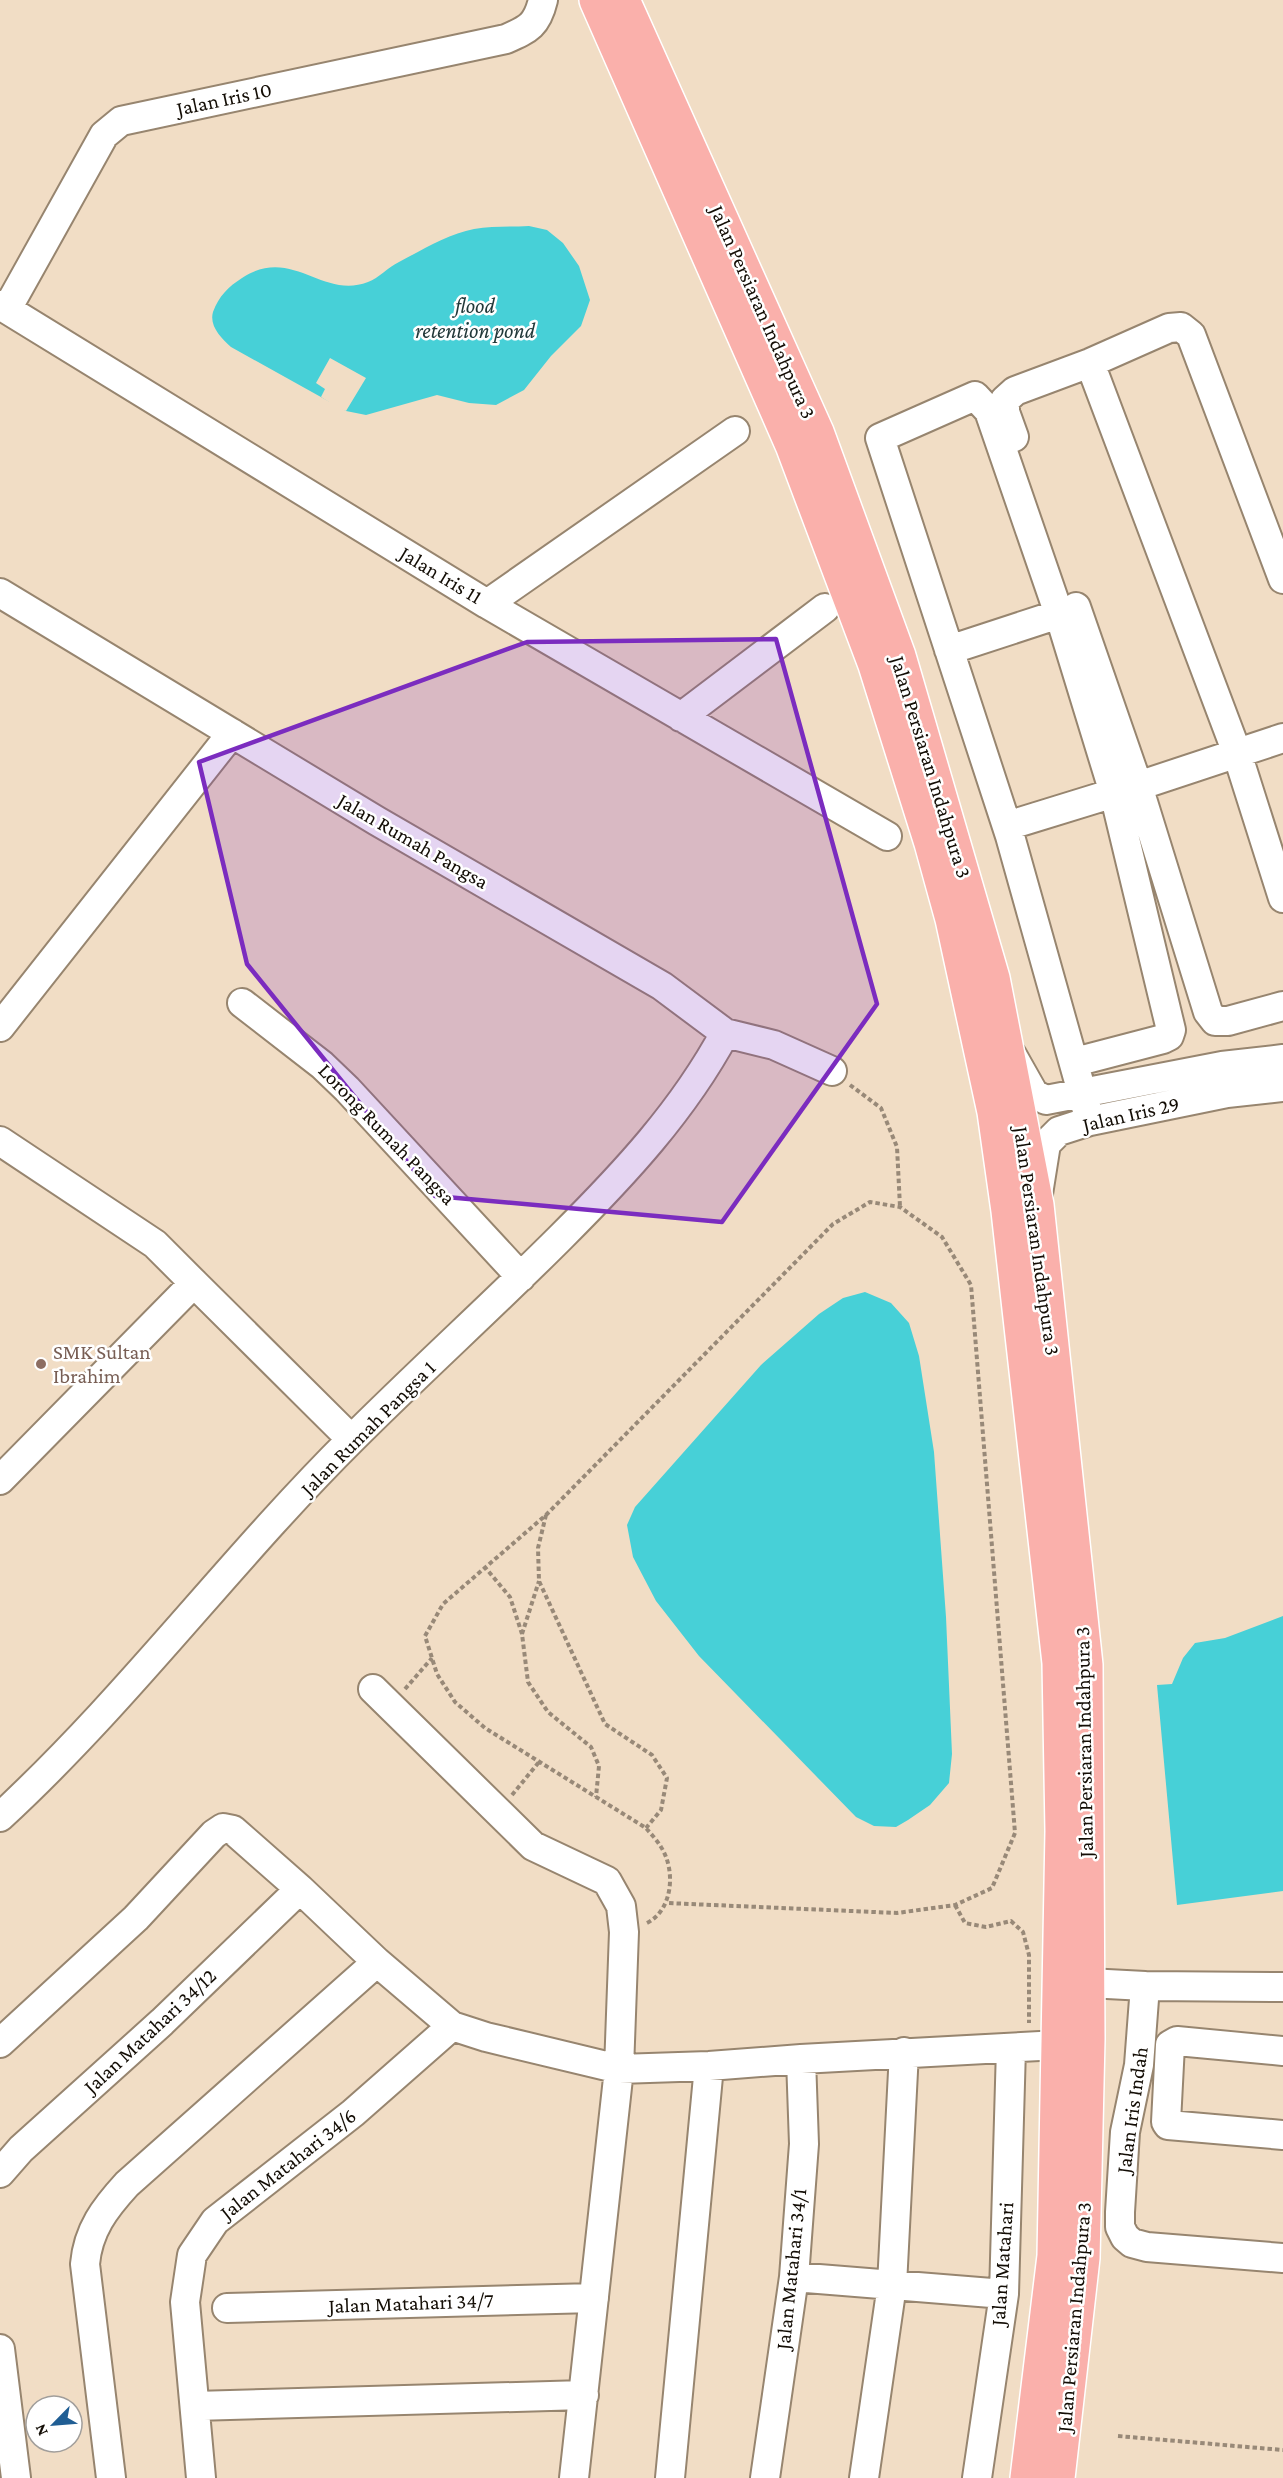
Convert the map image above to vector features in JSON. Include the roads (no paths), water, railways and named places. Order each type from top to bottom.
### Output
[{"type":"main road","name":"Jalan Persiaran Indahpura 3","points":[[614,3],[817,432],[898,656],[993,978],[1037,1204],[1086,1665],[1088,1983],[1083,2258],[1058,2478]]},
{"type":"main road","name":"Jalan Persiaran Indahpura 3","points":[[614,3],[792,445],[852,602],[931,843],[967,984],[994,1112],[1008,1211],[1059,1664],[1062,1831],[1033,2047],[1054,2256],[1027,2478]]},
{"type":"street","name":"Jalan Iris 10","points":[[3,307],[104,135],[121,121],[506,39],[523,32],[541,10]]},
{"type":"street","name":"Jalan Iris 11","points":[[3,307],[487,604],[887,836]]},
{"type":"street","points":[[1075,1062],[1163,1040],[1171,1033],[1126,789],[1075,602],[1005,412],[1005,400],[1014,392],[1090,363],[1169,328],[1181,327],[1191,335],[1283,579]]},
{"type":"street","points":[[1090,363],[1237,753],[1283,898]]},
{"type":"street","points":[[1090,1121],[1007,826],[880,438],[975,396],[989,411],[1059,614],[1208,1012],[1215,1021],[1228,1021],[1283,1006]]},
{"type":"street","points":[[487,604],[735,431]]},
{"type":"street","name":"Jalan Rumah Pangsa","points":[[0,593],[232,734],[662,986],[725,1033],[774,1045],[832,1071]]},
{"type":"street","points":[[681,717],[825,608]]},
{"type":"street","points":[[949,650],[1059,614]]},
{"type":"street","points":[[0,1027],[232,734]]},
{"type":"street","points":[[1007,826],[1283,738]]},
{"type":"street","name":"Lorong Rumah Pangsa","points":[[242,1002],[322,1065],[347,1089],[521,1277]]},
{"type":"street","name":"Jalan Rumah Pangsa 1","points":[[0,1817],[133,1682],[351,1439],[521,1277],[624,1174],[654,1139],[702,1075],[725,1033]]},
{"type":"street","name":"Jalan Iris 29","points":[[1008,1048],[1034,1094],[1046,1100],[1222,1066],[1283,1059]]},
{"type":"street","name":"Jalan Iris 29","points":[[1037,1204],[1046,1144],[1059,1131],[1090,1121],[1227,1093],[1283,1087]]},
{"type":"street","points":[[0,1141],[155,1244],[351,1439]]},
{"type":"street","points":[[0,1480],[194,1283]]},
{"type":"street","points":[[382,1697],[533,1846],[607,1881],[621,1906],[624,1932],[619,2069],[574,2478]]},
{"type":"street","points":[[0,2043],[136,1918],[214,1834],[223,1828],[233,1830],[377,1962],[452,2026],[486,2037],[619,2069],[709,2066],[904,2052],[1033,2047]]},
{"type":"street","name":"Jalan Matahari 34/12","points":[[0,2173],[21,2150],[162,2022],[300,1889]]},
{"type":"street","points":[[111,2478],[85,2264],[87,2243],[98,2220],[128,2184],[377,1962]]},
{"type":"street","points":[[1088,1983],[1145,1986],[1283,1987]]},
{"type":"street","name":"Jalan Iris Indah","points":[[1145,1986],[1139,2065],[1125,2132],[1120,2212],[1120,2227],[1125,2237],[1132,2243],[1147,2247],[1283,2258]]},
{"type":"street","name":"Jalan Matahari 34/6","points":[[201,2478],[185,2302],[192,2255],[215,2221],[353,2113],[452,2026]]},
{"type":"street","points":[[1283,2051],[1177,2041],[1170,2045],[1166,2122],[1168,2125],[1283,2135]]},
{"type":"street","name":"Jalan Matahari","points":[[977,2478],[1004,2294],[1033,2047]]},
{"type":"street","points":[[864,2478],[892,2285],[904,2052]]},
{"type":"street","name":"Jalan Matahari 34/1","points":[[765,2478],[794,2277],[804,2144],[801,2058]]},
{"type":"street","points":[[670,2478],[709,2066]]},
{"type":"street","points":[[794,2277],[1004,2294]]},
{"type":"street","name":"Jalan Matahari 34/7","points":[[227,2308],[594,2298]]},
{"type":"street","points":[[0,2349],[16,2478]]},
{"type":"street","points":[[195,2406],[584,2395]]},
{"type":"water","name":"flood retention pond","points":[[529,226],[547,230],[563,243],[579,266],[590,300],[581,326],[551,356],[524,390],[496,405],[469,403],[437,395],[366,415],[346,411],[231,347],[214,327],[213,312],[224,292],[242,278],[260,269],[276,267],[351,286],[368,282],[395,264],[464,231]]},
{"type":"water","points":[[865,1292],[891,1303],[909,1323],[919,1356],[934,1452],[946,1617],[952,1754],[949,1783],[930,1805],[896,1827],[874,1826],[856,1817],[699,1656],[656,1601],[633,1557],[627,1525],[635,1507],[761,1365],[819,1314],[843,1298]]},
{"type":"water","points":[[1283,1616],[1283,1891],[1177,1905],[1157,1685],[1172,1684],[1183,1658],[1195,1643],[1225,1638]]},
{"type":"place","name":"SMK Sultan Ibrahim","points":[[41,1364]]}]
